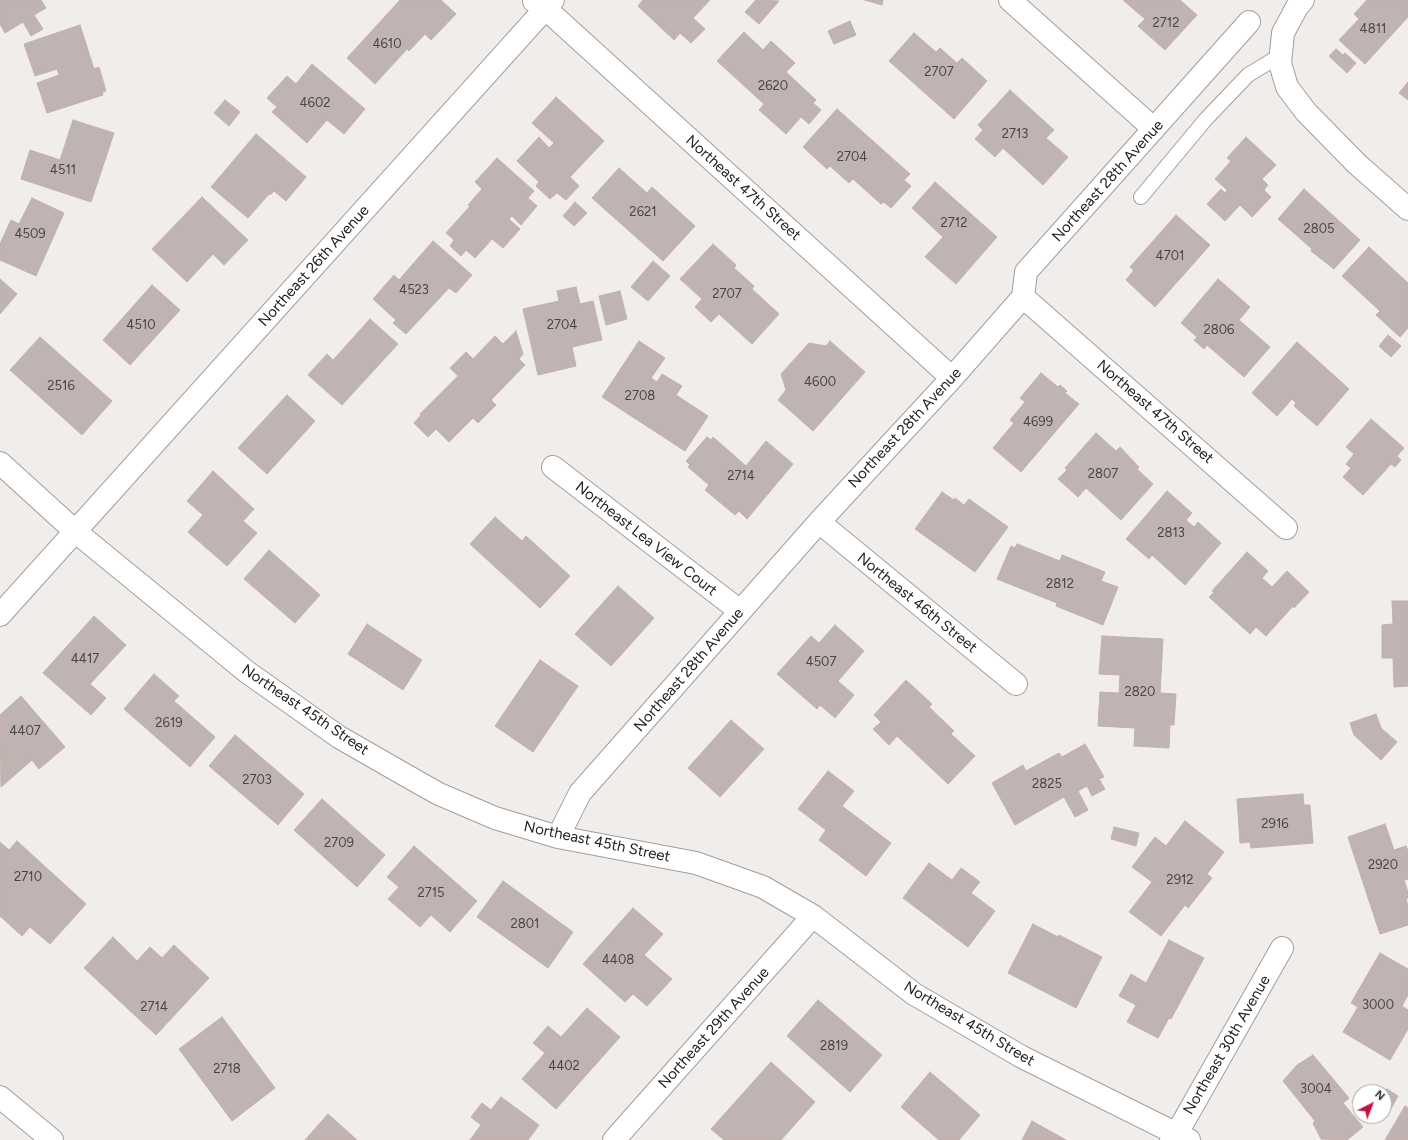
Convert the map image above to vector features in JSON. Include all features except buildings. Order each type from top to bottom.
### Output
[{"type":"street","points":[[1010,0],[1154,129]]},
{"type":"street","points":[[1303,0],[1297,7],[1284,33],[1281,59],[1287,87],[1306,112],[1357,164],[1408,209]]},
{"type":"street","name":"Northeast 47th Street","points":[[543,3],[952,378]]},
{"type":"street","name":"Northeast 26th Avenue","points":[[0,615],[76,532],[543,3]]},
{"type":"street","name":"Northeast 28th Avenue","points":[[558,837],[580,793],[819,522],[952,378],[1023,297],[1026,272],[1249,22]]},
{"type":"street","name":"Northeast 47th Street","points":[[1023,297],[1286,528]]},
{"type":"street","name":"Northeast 45th Street","points":[[0,463],[76,532],[247,672],[339,737],[439,794],[495,818],[558,837],[696,863],[763,887],[814,916],[914,994],[1022,1057],[1179,1138]]},
{"type":"street","name":"Northeast Lea View Court","points":[[553,467],[740,611]]},
{"type":"street","name":"Northeast 46th Street","points":[[819,522],[1016,684]]},
{"type":"street","name":"Northeast 29th Avenue","points":[[614,1140],[814,916]]},
{"type":"street","name":"Northeast 30th Avenue","points":[[1179,1138],[1282,948]]},
{"type":"street","points":[[0,1097],[52,1140]]},
{"type":"lane","points":[[1141,197],[1206,119],[1248,75],[1281,59]]}]
